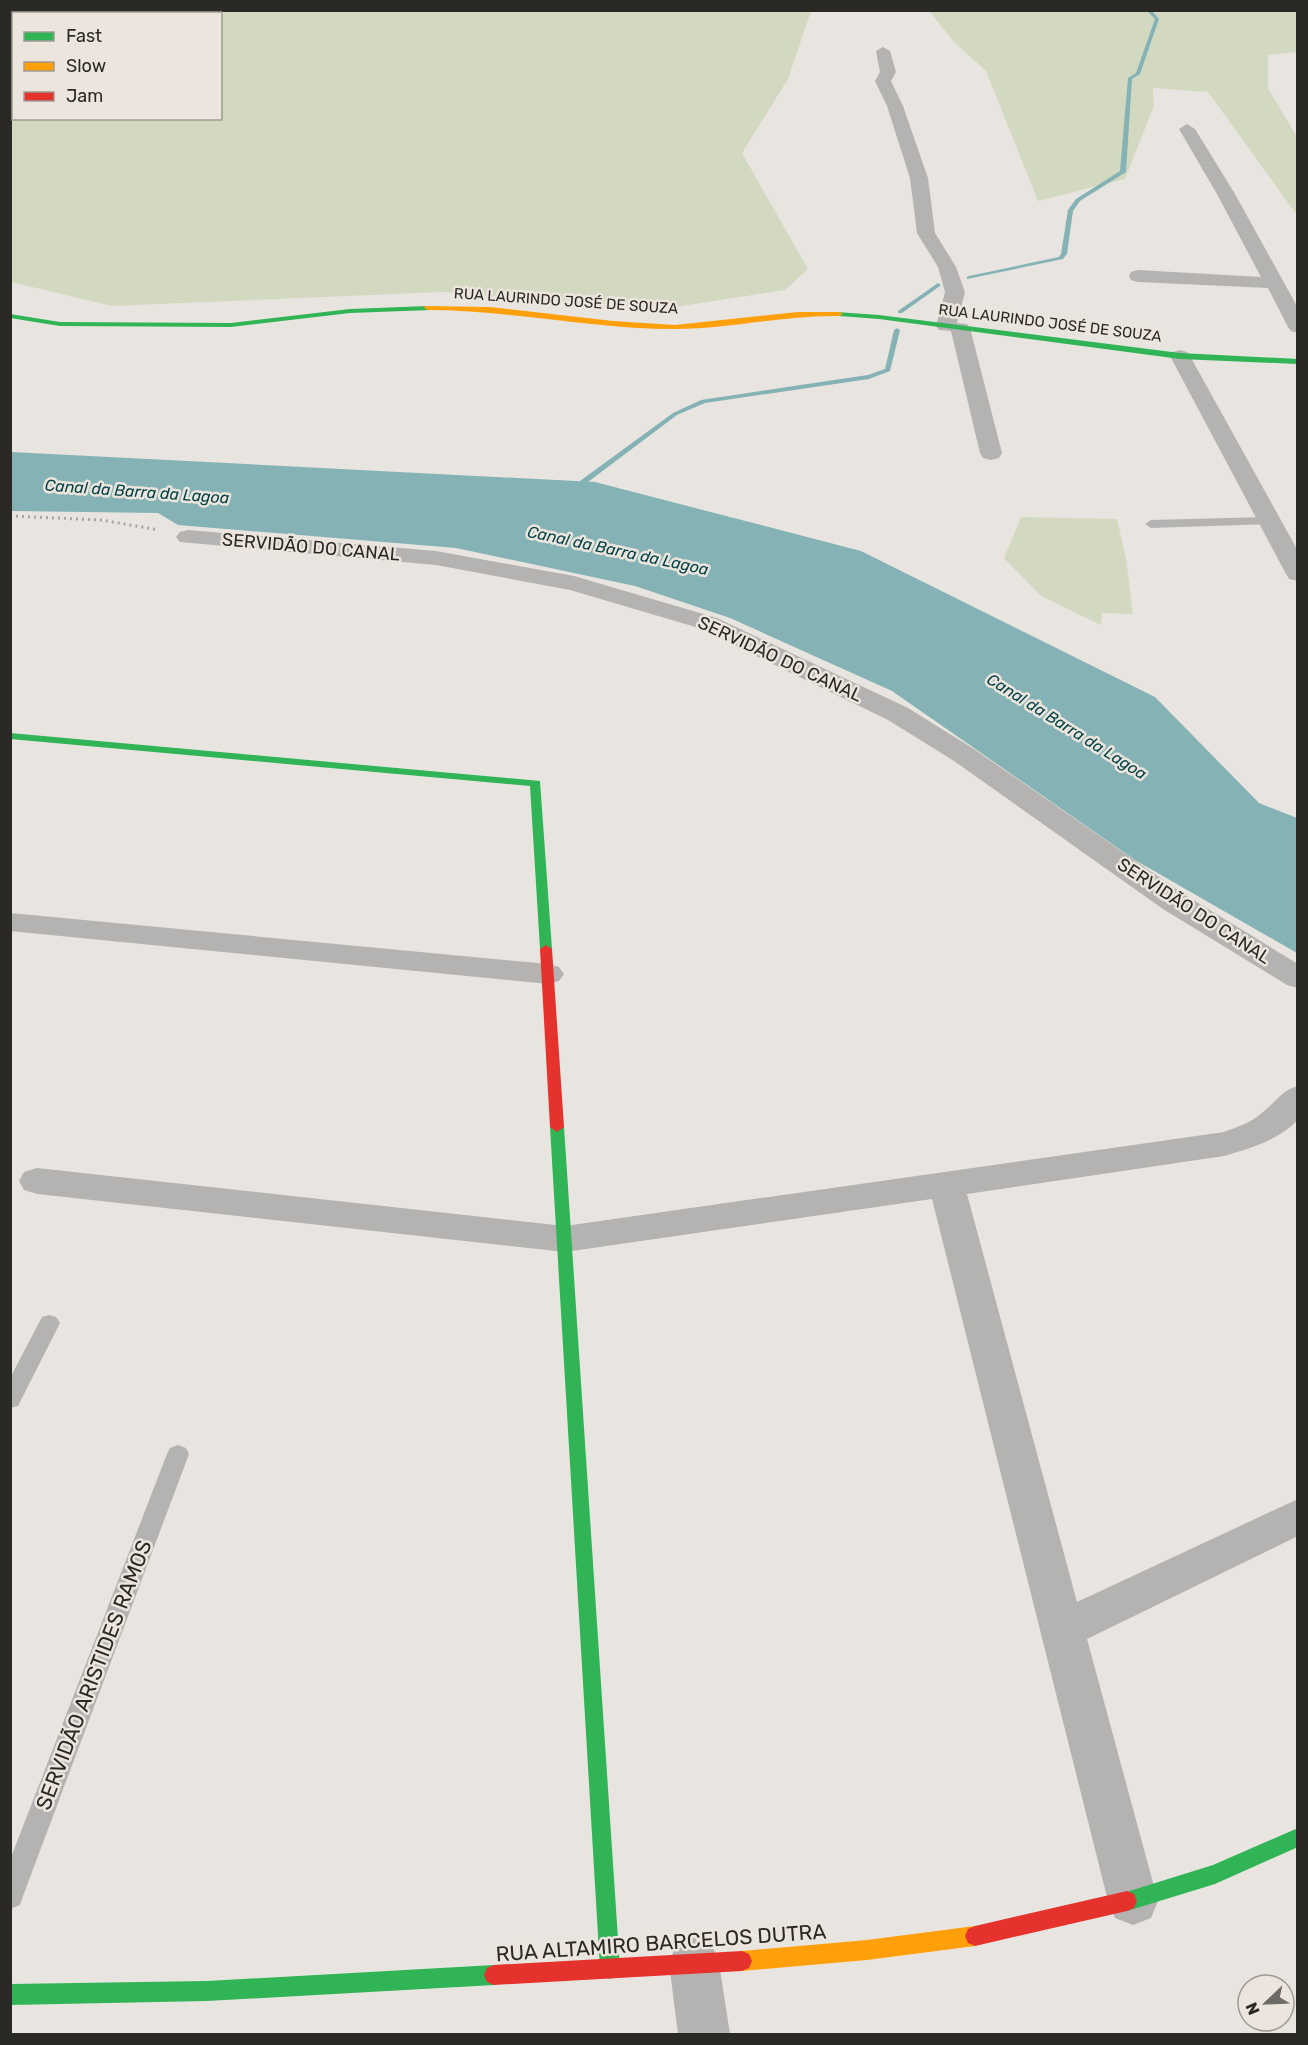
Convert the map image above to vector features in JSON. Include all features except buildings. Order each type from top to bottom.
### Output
[{"type":"street","points":[[883,51],[888,72],[883,81],[884,87],[895,106],[919,178],[922,218],[926,233],[947,267],[955,292],[953,327],[991,453]]},
{"type":"street","points":[[1187,129],[1226,194],[1298,327]]},
{"type":"street","points":[[1137,276],[1274,283]]},
{"type":"street","name":"RUA LAURINDO JOSÉ DE SOUZA","points":[[10,316],[60,324],[179,326],[231,325],[350,311],[434,308],[526,314],[650,327],[702,325],[826,313],[879,317],[1180,356],[1298,362]]},
{"type":"street","points":[[1180,356],[1267,521],[1298,574]]},
{"type":"street","name":"SERVIDÃO DO CANAL","points":[[188,537],[436,558],[574,584],[708,623],[898,714],[1033,802],[1174,902],[1298,978]]},
{"type":"street","points":[[10,736],[536,783],[610,1969]]},
{"type":"street","points":[[10,922],[549,974]]},
{"type":"street","points":[[37,1181],[565,1239],[1224,1144],[1251,1137],[1269,1128],[1285,1114],[1298,1097]]},
{"type":"street","points":[[946,1184],[1133,1901]]},
{"type":"street","points":[[1063,1630],[1298,1516]]},
{"type":"street","name":"RUA ALTAMIRO BARCELOS DUTRA","points":[[10,1995],[136,1994],[610,1969],[917,1945],[1001,1931],[1133,1901],[1257,1857],[1298,1837]]},
{"type":"street","points":[[694,1963],[704,2034]]},
{"type":"lane","points":[[1151,524],[1267,521]]},
{"type":"lane","points":[[10,1400],[49,1323]]},
{"type":"lane","name":"SERVIDÃO ARISTIDES RAMOS","points":[[10,1896],[178,1454]]},
{"type":"path","points":[[10,516],[101,520],[188,537]]},
{"type":"green space","points":[[11,10],[811,11],[788,79],[742,153],[808,269],[785,290],[663,309],[442,292],[112,306],[11,282]]},
{"type":"green space","points":[[929,11],[1297,11],[1297,52],[1268,55],[1268,88],[1297,137],[1297,215],[1208,92],[1153,88],[1154,106],[1125,179],[1038,201],[986,71],[954,42]]},
{"type":"green space","points":[[1021,517],[1117,519],[1126,558],[1133,614],[1102,613],[1101,625],[1041,596],[1004,558]]},
{"type":"water","name":"Canal da Barra da Lagoa","points":[[11,452],[595,482],[861,551],[1155,697],[1259,803],[1297,818],[1297,953],[1135,860],[892,691],[730,618],[635,586],[456,548],[178,525],[158,513],[11,511]]},
{"type":"waterway","points":[[969,278],[1061,258],[1064,254],[1070,211],[1078,200],[1123,172],[1130,78],[1138,74],[1157,19],[1148,10]]},
{"type":"waterway","points":[[900,312],[938,285]]},
{"type":"waterway","points":[[573,489],[675,414],[703,401],[869,377],[888,370],[897,330]]},
{"type":"traffic: fast","points":[[10,316],[60,324],[179,326],[231,325],[350,311],[428,308]]},
{"type":"traffic: fast","points":[[839,314],[879,317],[1180,356],[1298,362]]},
{"type":"traffic: fast","points":[[10,736],[536,783],[546,949]]},
{"type":"traffic: fast","points":[[557,1127],[610,1969]]},
{"type":"traffic: fast","points":[[1127,1901],[1215,1874],[1298,1837]]},
{"type":"traffic: fast","points":[[10,1995],[207,1991],[494,1975]]},
{"type":"traffic: slow","points":[[428,308],[490,310],[613,324],[675,327],[798,314],[839,314]]},
{"type":"traffic: slow","points":[[742,1961],[867,1950],[975,1936]]},
{"type":"traffic: jam","points":[[546,949],[557,1127]]},
{"type":"traffic: jam","points":[[975,1936],[1127,1901]]},
{"type":"traffic: jam","points":[[494,1975],[742,1961]]}]
